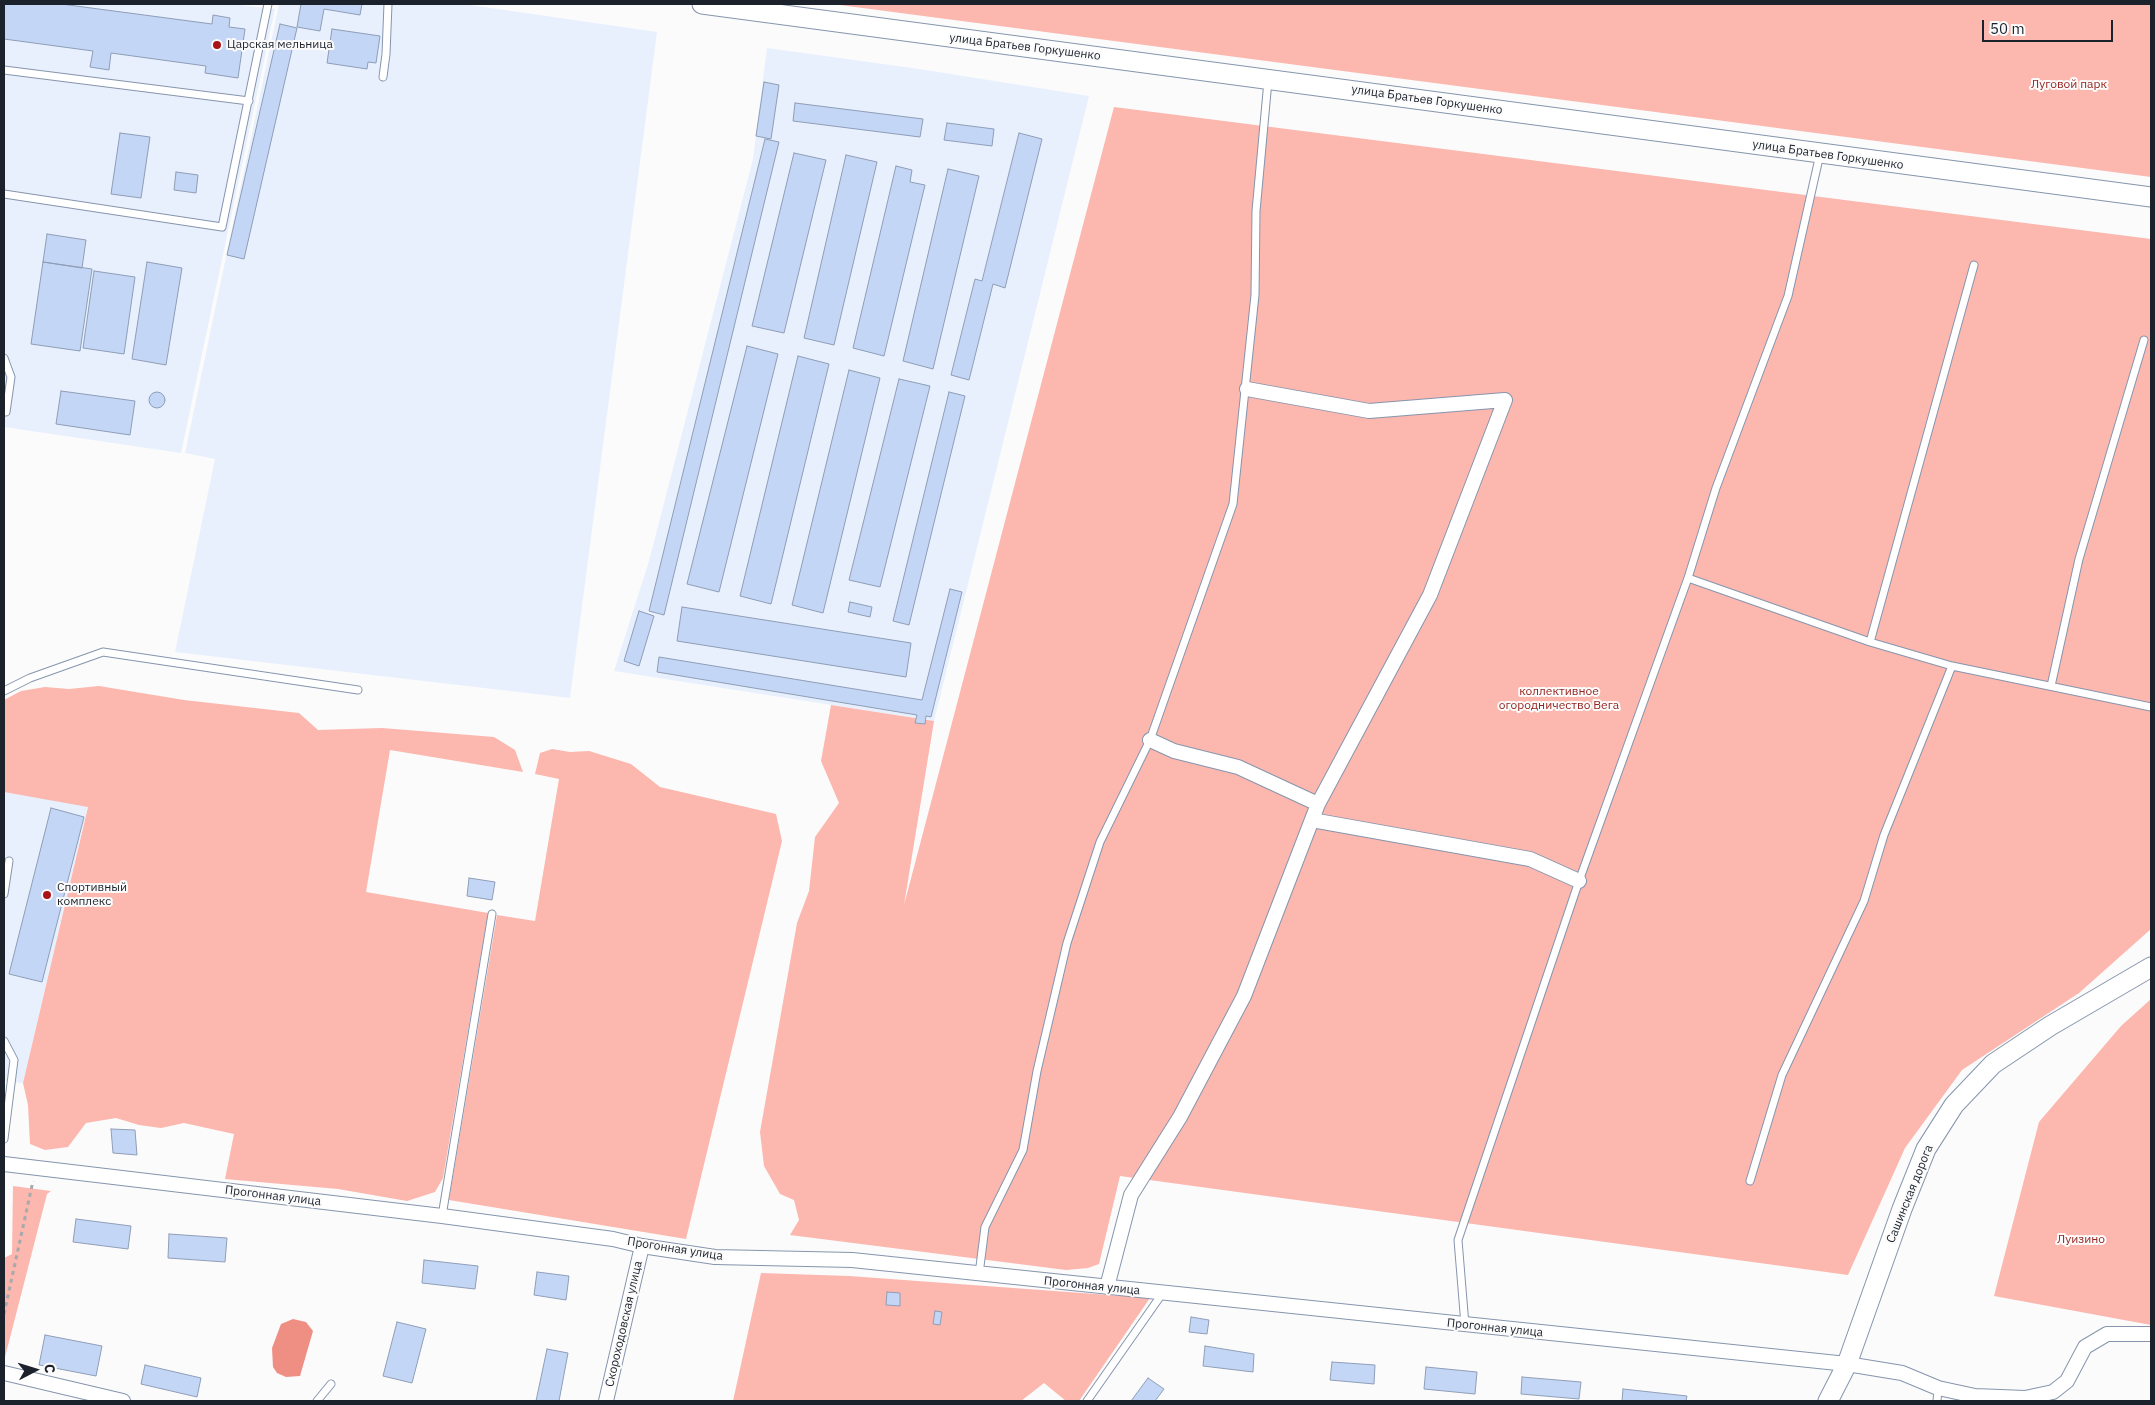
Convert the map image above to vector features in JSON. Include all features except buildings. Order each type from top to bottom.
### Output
[{"type":"street","name":"улица Братьев Горкушенко","points":[[702,4],[1269,78],[1820,154],[2151,197]]},
{"type":"street","points":[[1107,1287],[1131,1195],[1180,1117],[1244,996],[1318,804],[1430,595],[1505,400],[1369,411],[1247,389]]},
{"type":"street","points":[[1150,740],[1174,751],[1238,767],[1318,804]]},
{"type":"street","points":[[1312,820],[1530,859],[1579,881]]},
{"type":"street","name":"Сашинская дорога","points":[[1828,1401],[1847,1364],[1902,1209],[1926,1149],[1954,1105],[1993,1064],[2050,1026],[2151,967]]},
{"type":"street","name":"Прогонная улица","points":[[4,1164],[442,1216],[613,1239],[642,1246],[715,1257],[852,1260],[1162,1294],[1847,1364],[1902,1373],[1938,1394],[2025,1398],[2053,1392],[2067,1381],[2085,1347],[2107,1334],[2151,1334]]},
{"type":"street","name":"Скороходовская улица","points":[[606,1401],[642,1246]]},
{"type":"street","points":[[4,1373],[123,1401]]},
{"type":"lane","points":[[4,194],[222,227],[268,4]]},
{"type":"lane","points":[[383,77],[388,4]]},
{"type":"lane","points":[[4,70],[249,101]]},
{"type":"lane","points":[[979,1274],[985,1227],[1022,1150],[1037,1071],[1067,943],[1100,842],[1150,740],[1233,504],[1247,389],[1255,295],[1256,211],[1269,78]]},
{"type":"lane","points":[[1465,1325],[1458,1240],[1579,881],[1688,578],[1716,488],[1788,296],[1820,154]]},
{"type":"lane","points":[[1870,642],[1974,266]]},
{"type":"lane","points":[[2051,686],[2079,559],[2144,340]]},
{"type":"lane","points":[[4,358],[11,377],[6,412]]},
{"type":"lane","points":[[1688,578],[1870,642],[1952,666],[2151,707]]},
{"type":"lane","points":[[4,691],[30,678],[103,652],[358,690]]},
{"type":"lane","points":[[1750,1181],[1782,1076],[1864,901],[1884,835],[1952,666]]},
{"type":"lane","points":[[4,894],[9,861]]},
{"type":"lane","points":[[442,1216],[492,914]]},
{"type":"lane","points":[[4,1041],[14,1060],[4,1139]]},
{"type":"lane","points":[[1087,1401],[1162,1294]]},
{"type":"lane","points":[[317,1401],[331,1384]]},
{"type":"path","points":[[4,1314],[35,1168]]},
{"type":"shaded area","points":[[4,4],[231,4],[275,9],[181,453],[4,427]]},
{"type":"shaded area","points":[[279,4],[463,4],[657,32],[570,698],[175,652],[215,459],[185,453]]},
{"type":"shaded area","points":[[767,48],[919,69],[1089,96],[934,721],[614,671],[649,561],[753,159]]},
{"type":"shaded area","points":[[4,792],[88,806],[23,1083],[4,1081]]},
{"type":"shaded area","points":[[293,1319],[306,1322],[313,1331],[300,1376],[286,1377],[277,1373],[273,1367],[272,1348],[281,1324]]},
{"type":"green space","name":"Луговой парк","points":[[832,4],[2151,4],[2151,177]]},
{"type":"green space","name":"коллективное огородничество Вега","points":[[1114,107],[2151,239],[2151,929],[2079,993],[1962,1070],[1905,1148],[1848,1275],[1120,1176],[1099,1264],[1088,1268],[1066,1270],[790,1235],[799,1220],[794,1200],[780,1194],[764,1166],[760,1132],[797,923],[809,891],[815,837],[839,803],[821,761],[831,705],[934,721],[904,905]]},
{"type":"green space","points":[[99,686],[184,700],[299,713],[318,730],[382,728],[494,737],[515,750],[523,772],[390,750],[366,892],[488,913],[443,1178],[435,1192],[407,1201],[338,1189],[225,1179],[234,1134],[184,1123],[161,1128],[139,1125],[116,1118],[86,1123],[68,1147],[45,1150],[30,1144],[28,1105],[23,1083],[88,807],[4,792],[4,700],[21,691],[45,687],[69,689]]},
{"type":"green space","points":[[552,749],[570,752],[589,751],[631,764],[660,787],[776,814],[782,841],[686,1239],[449,1200],[497,915],[535,921],[559,779],[535,774],[540,753]]},
{"type":"green space","name":"Луизино","points":[[2151,999],[2151,1325],[1994,1296],[2039,1122],[2121,1026]]},
{"type":"green space","points":[[13,1186],[51,1191],[47,1194],[4,1361],[4,1258],[12,1254]]},
{"type":"green space","points":[[761,1273],[849,1276],[1150,1298],[1079,1401],[1066,1401],[1044,1383],[1021,1401],[733,1401]]},
{"type":"place","name":"Царская мельница","points":[[217,45]]},
{"type":"place","name":"Спортивный комплекс","points":[[47,895]]}]
